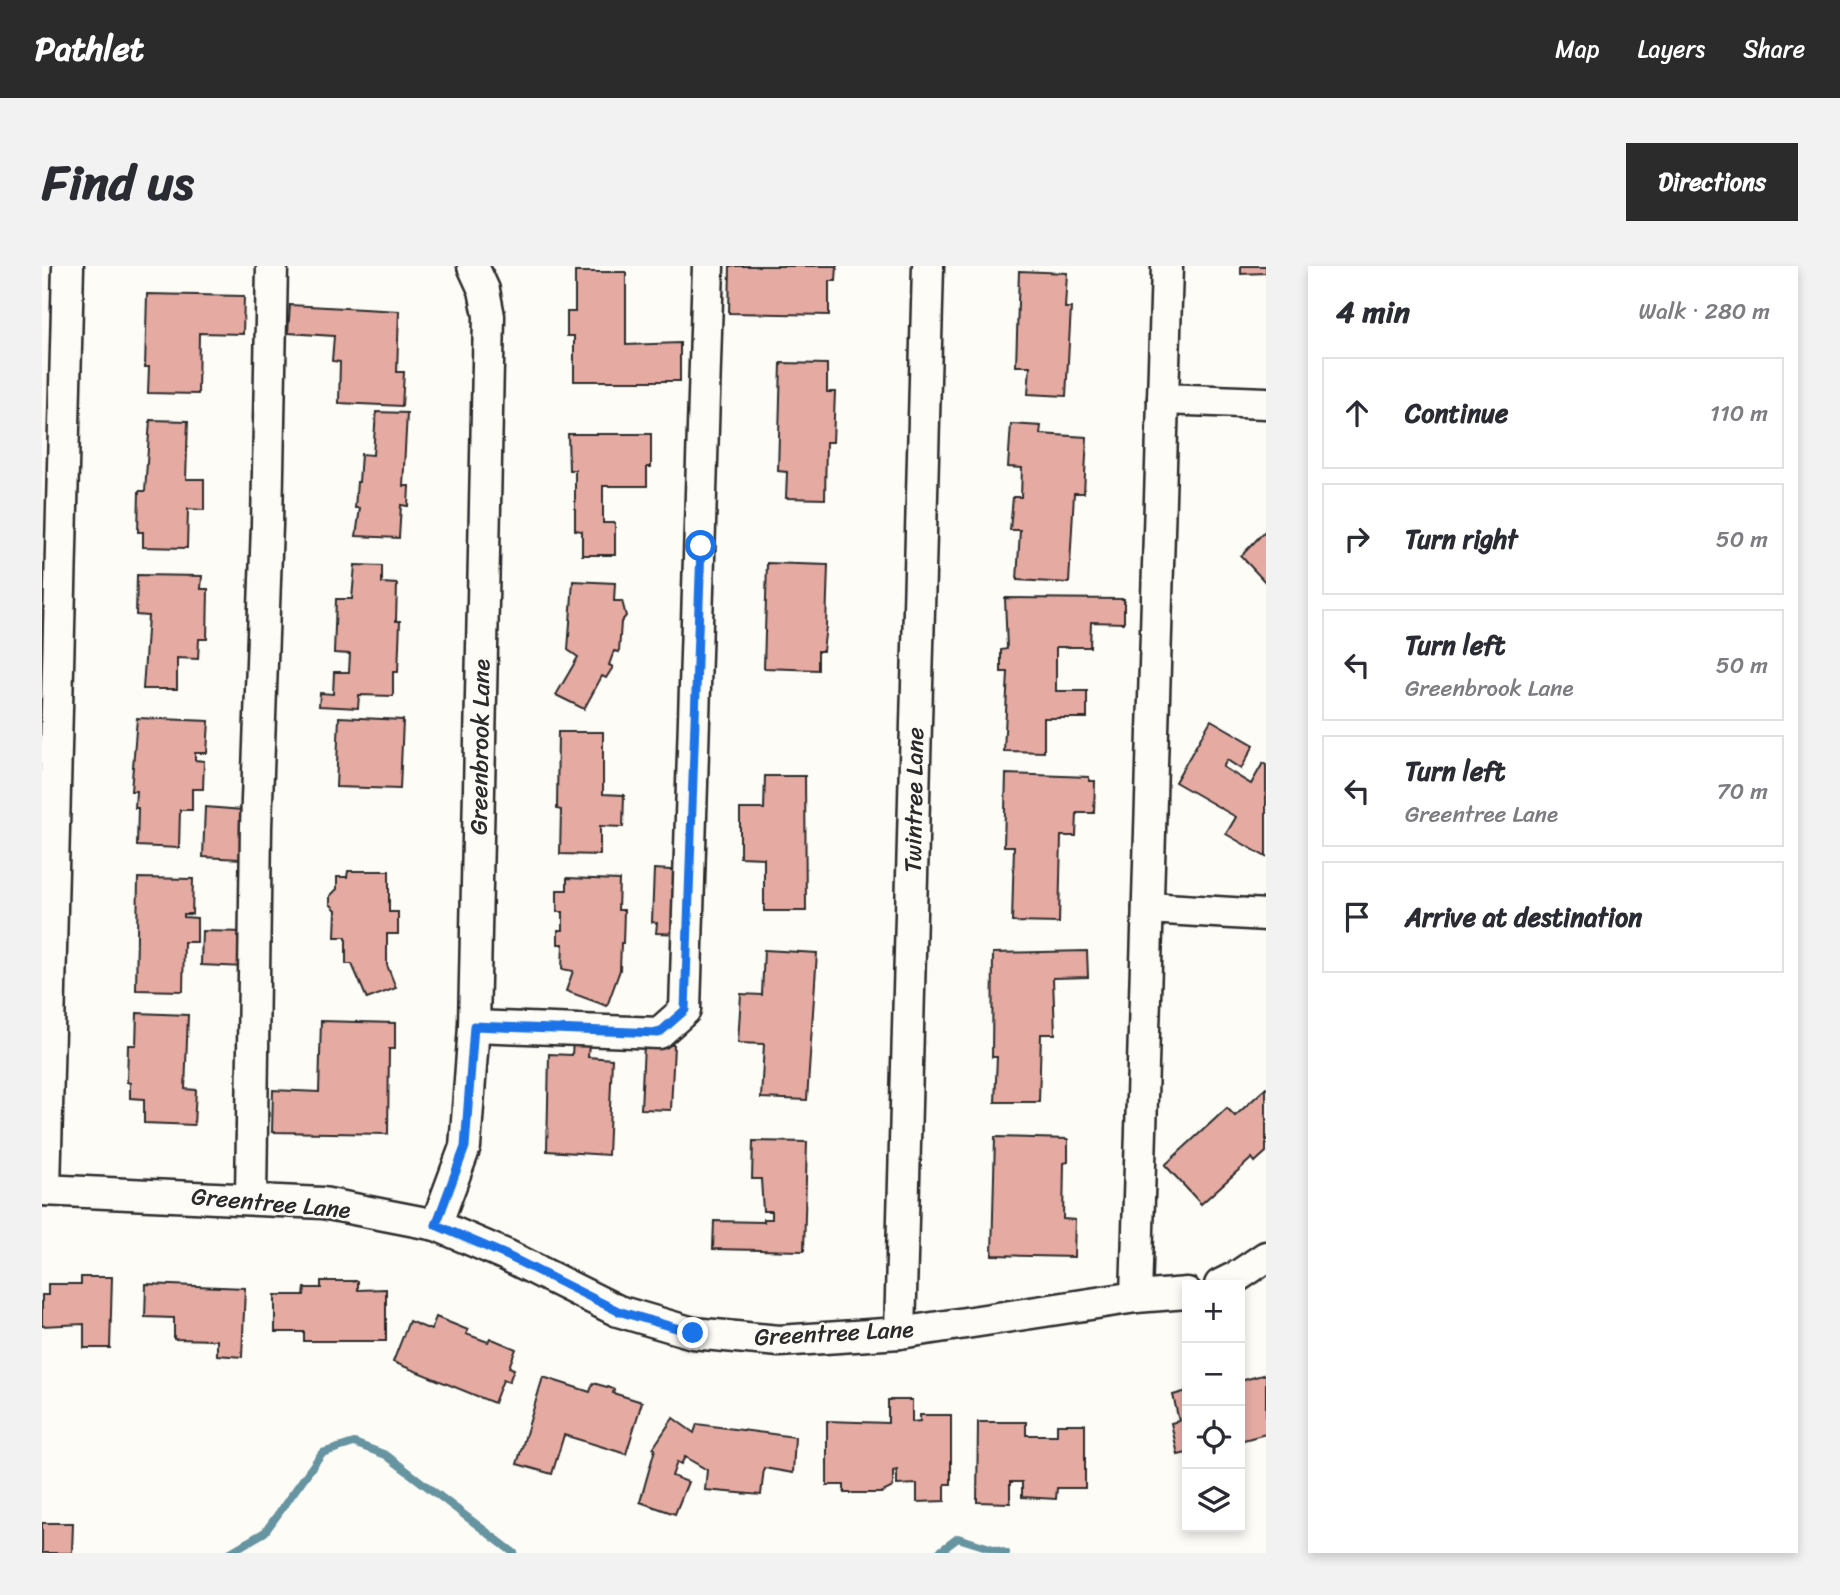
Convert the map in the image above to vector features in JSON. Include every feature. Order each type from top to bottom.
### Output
[{"type":"street","points":[[44,1190],[68,266]]},
{"type":"street","points":[[251,1199],[256,827],[267,539],[272,266]]},
{"type":"street","name":"Greenbrook Lane","points":[[436,1225],[465,1147],[474,1026],[489,316],[484,290],[473,266]]},
{"type":"street","points":[[474,1026],[659,1033],[685,1010],[708,266]]},
{"type":"street","name":"Twintree Lane","points":[[900,1333],[928,266]]},
{"type":"street","points":[[1136,1297],[1167,266]]},
{"type":"street","points":[[1163,399],[1266,403]]},
{"type":"street","points":[[1148,908],[1266,915]]},
{"type":"street","name":"Greentree Lane","points":[[44,1190],[323,1203],[436,1225],[506,1255],[618,1311],[693,1333],[779,1341],[900,1333],[1136,1297],[1182,1293]]},
{"type":"street","points":[[1228,1280],[1266,1257]]},
{"type":"building","points":[[730,266],[837,266],[836,281],[829,281],[829,315],[729,313]]},
{"type":"building","points":[[1241,266],[1266,266],[1266,273],[1241,274]]},
{"type":"building","points":[[1019,271],[1067,273],[1065,308],[1071,308],[1066,396],[1028,394],[1030,366],[1016,366]]},
{"type":"building","points":[[575,272],[626,272],[626,345],[680,343],[680,381],[574,381],[574,336],[567,336],[567,312],[575,312]]},
{"type":"building","points":[[147,294],[244,296],[243,334],[199,333],[198,394],[148,393],[149,367],[145,367]]},
{"type":"building","points":[[290,305],[399,311],[397,372],[404,372],[402,406],[339,403],[340,362],[332,361],[334,336],[288,333]]},
{"type":"building","points":[[781,363],[827,364],[827,392],[835,392],[833,442],[826,442],[825,499],[786,498],[787,472],[778,471]]},
{"type":"building","points":[[376,412],[407,413],[403,486],[409,486],[408,506],[401,505],[399,538],[356,536],[360,508],[355,508],[361,454],[373,455]]},
{"type":"building","points":[[150,420],[188,421],[186,479],[204,479],[204,510],[188,509],[187,548],[143,547],[143,532],[138,532],[139,491],[145,491]]},
{"type":"building","points":[[1011,424],[1041,426],[1040,434],[1087,437],[1084,493],[1074,493],[1069,583],[1017,580],[1020,530],[1010,530],[1013,497],[1021,497],[1022,468],[1008,467]]},
{"type":"building","points":[[568,434],[651,434],[651,467],[647,467],[647,486],[603,486],[603,523],[615,523],[615,555],[582,555],[582,531],[575,530],[575,470],[569,470]]},
{"type":"building","points":[[1266,530],[1266,583],[1241,556]]},
{"type":"building","points":[[767,563],[828,565],[826,626],[823,651],[818,651],[818,670],[764,668]]},
{"type":"building","points":[[355,565],[382,566],[382,583],[397,584],[396,621],[400,621],[398,672],[393,672],[393,696],[359,695],[358,708],[319,706],[320,693],[333,694],[334,672],[349,672],[350,654],[334,653],[336,599],[352,599]]},
{"type":"building","points":[[137,575],[202,576],[201,589],[208,589],[207,639],[199,639],[198,659],[177,658],[177,689],[143,689],[148,616],[136,615]]},
{"type":"building","points":[[573,581],[615,583],[614,601],[622,601],[626,616],[621,622],[619,652],[614,651],[609,665],[613,667],[606,678],[602,676],[584,709],[556,695],[578,657],[568,650]]},
{"type":"building","points":[[1005,598],[1124,599],[1124,623],[1091,622],[1090,647],[1056,647],[1056,691],[1087,691],[1087,718],[1044,718],[1044,752],[1004,751],[1008,672],[1001,672],[1001,650],[1007,649]]},
{"type":"building","points":[[339,717],[403,720],[400,789],[336,787]]},
{"type":"building","points":[[137,718],[209,721],[207,753],[195,753],[195,760],[204,761],[203,789],[192,789],[192,810],[180,810],[179,848],[137,846],[138,808],[135,808],[136,791],[131,791]]},
{"type":"building","points":[[1211,720],[1254,745],[1241,769],[1227,760],[1223,767],[1251,784],[1263,763],[1266,765],[1266,857],[1226,834],[1236,817],[1175,782]]},
{"type":"building","points":[[558,732],[603,732],[603,794],[624,795],[623,827],[600,826],[600,855],[560,854],[561,810],[557,809]]},
{"type":"building","points":[[1006,774],[1089,777],[1089,781],[1095,781],[1094,813],[1077,813],[1076,836],[1061,836],[1059,923],[1012,922],[1014,846],[1004,846]]},
{"type":"building","points":[[765,776],[805,776],[806,911],[764,911],[764,858],[740,857],[740,809],[764,809]]},
{"type":"building","points":[[205,807],[243,810],[240,859],[203,857]]},
{"type":"building","points":[[654,869],[688,871],[685,934],[656,933],[657,923],[652,922]]},
{"type":"building","points":[[348,871],[389,871],[389,912],[398,912],[398,934],[387,934],[387,965],[396,988],[367,999],[352,964],[346,964],[346,937],[335,937],[336,910],[330,904],[330,896],[337,889],[337,877],[347,877]]},
{"type":"building","points":[[138,878],[193,879],[192,914],[184,914],[184,917],[197,918],[197,942],[184,942],[183,991],[136,990]]},
{"type":"building","points":[[567,878],[619,880],[618,910],[624,910],[623,943],[620,970],[607,1006],[566,991],[573,971],[562,969],[563,944],[558,944],[558,930],[563,930],[563,912],[557,912],[557,890],[567,890]]},
{"type":"building","points":[[202,931],[246,932],[245,967],[201,965]]},
{"type":"building","points":[[764,950],[817,953],[807,1100],[761,1098],[764,1044],[738,1043],[741,994],[762,995]]},
{"type":"building","points":[[1087,951],[1088,977],[1053,978],[1055,1034],[1041,1034],[1039,1102],[995,1102],[997,1057],[992,1057],[993,953]]},
{"type":"building","points":[[137,1013],[188,1015],[185,1089],[196,1090],[194,1125],[144,1123],[144,1099],[130,1098],[130,1083],[127,1082],[128,1045],[136,1045]]},
{"type":"building","points":[[321,1021],[395,1023],[395,1049],[389,1049],[388,1134],[272,1132],[273,1090],[319,1092]]},
{"type":"building","points":[[573,1041],[589,1042],[588,1057],[612,1059],[608,1155],[547,1151],[549,1054],[572,1055]]},
{"type":"building","points":[[644,1044],[674,1045],[671,1110],[641,1109]]},
{"type":"building","points":[[1266,1088],[1266,1152],[1255,1162],[1252,1158],[1201,1204],[1165,1165],[1227,1108],[1235,1116]]},
{"type":"building","points":[[995,1137],[1068,1139],[1068,1162],[1064,1163],[1063,1219],[1075,1220],[1074,1257],[992,1255]]},
{"type":"building","points":[[753,1141],[807,1142],[804,1251],[713,1249],[714,1221],[764,1222],[764,1219],[772,1219],[772,1211],[763,1211],[761,1179],[752,1179]]},
{"type":"building","points":[[81,1277],[112,1277],[110,1348],[84,1348],[84,1324],[42,1326],[42,1295],[48,1295],[48,1284],[81,1284]]},
{"type":"building","points":[[321,1281],[358,1281],[358,1290],[386,1289],[386,1341],[304,1341],[304,1332],[275,1332],[275,1295],[304,1295],[305,1288],[321,1288]]},
{"type":"building","points":[[146,1284],[245,1288],[242,1357],[217,1355],[217,1340],[174,1339],[174,1318],[145,1317]]},
{"type":"building","points":[[436,1317],[468,1330],[466,1334],[488,1342],[490,1338],[516,1349],[509,1367],[514,1369],[509,1382],[503,1380],[494,1403],[393,1362],[409,1321],[431,1330]]},
{"type":"building","points":[[1266,1374],[1266,1434],[1245,1440],[1245,1406],[1245,1380]]},
{"type":"building","points":[[543,1377],[590,1392],[593,1383],[642,1402],[626,1454],[564,1435],[552,1474],[517,1464]]},
{"type":"building","points":[[1182,1392],[1182,1454],[1178,1455],[1171,1423],[1179,1421],[1173,1395]]},
{"type":"building","points":[[888,1400],[912,1400],[912,1422],[920,1421],[920,1415],[951,1415],[951,1484],[945,1484],[945,1501],[917,1502],[917,1484],[897,1485],[897,1470],[893,1471],[893,1487],[881,1493],[844,1493],[844,1485],[827,1485],[827,1421],[888,1423]]},
{"type":"building","points":[[673,1418],[694,1433],[697,1424],[795,1437],[793,1473],[764,1468],[761,1495],[705,1490],[707,1470],[685,1457],[681,1464],[677,1462],[672,1476],[688,1482],[675,1514],[640,1502],[655,1449],[653,1448]]},
{"type":"building","points":[[978,1422],[1026,1422],[1026,1435],[1057,1435],[1057,1424],[1085,1424],[1085,1488],[1057,1488],[1056,1499],[1022,1497],[1022,1482],[1010,1482],[1010,1503],[977,1502]]},
{"type":"building","points":[[42,1523],[73,1523],[72,1553],[42,1553]]},
{"type":"waterway","points":[[229,1553],[265,1532],[322,1453],[354,1443],[386,1455],[514,1553]]},
{"type":"waterway","points":[[938,1553],[958,1538],[1006,1553]]},
{"type":"route","points":[[693,1333],[618,1311],[506,1255],[436,1225],[465,1147],[474,1026],[659,1033],[685,1010],[701,546]]}]
